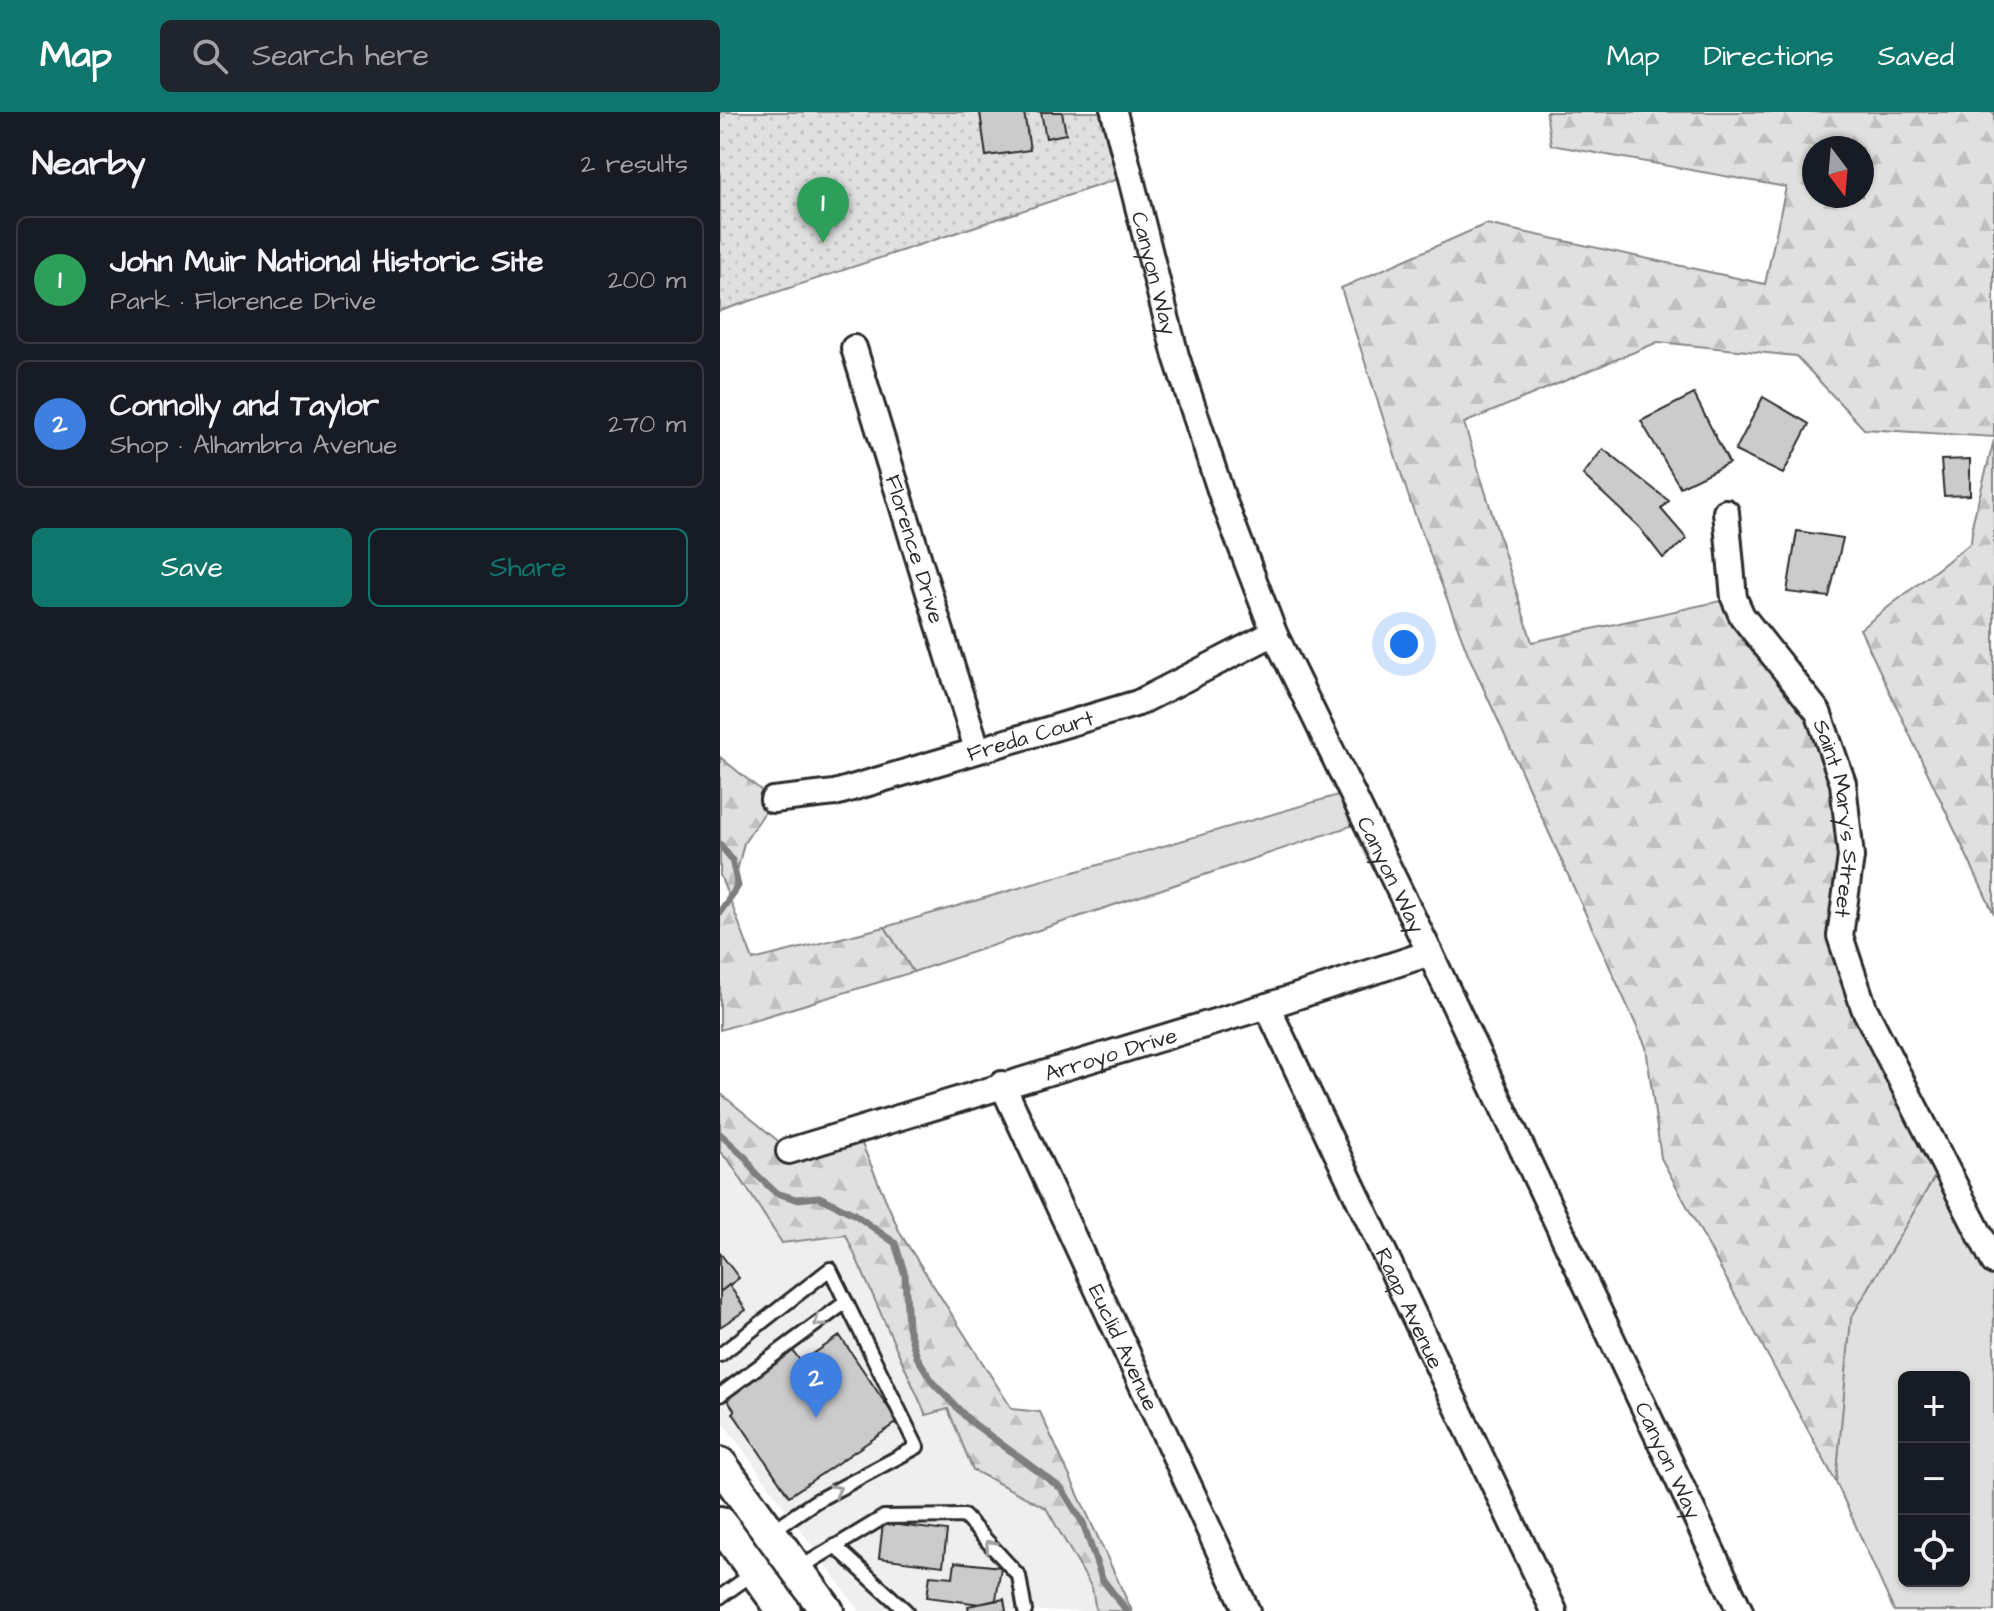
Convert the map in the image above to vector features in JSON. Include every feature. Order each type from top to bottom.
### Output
[{"type":"main road","points":[[720,1464],[827,1611]]},
{"type":"main road","points":[[720,1523],[784,1611]]},
{"type":"street","name":"Canyon Way","points":[[1114,112],[1176,356],[1223,499],[1274,633],[1430,953],[1740,1611]]},
{"type":"street","name":"Florence Drive","points":[[854,348],[977,749]]},
{"type":"street","name":"Saint Mary's Street","points":[[1726,512],[1734,598],[1742,616],[1818,712],[1843,783],[1851,857],[1840,936],[1864,1008],[1994,1262]]},
{"type":"street","name":"Freda Court","points":[[773,800],[835,793],[1138,703],[1274,633]]},
{"type":"street","name":"Arroyo Drive","points":[[789,1151],[1267,1006],[1430,953]]},
{"type":"street","name":"Raap Avenue","points":[[1267,1006],[1554,1611]]},
{"type":"street","name":"Euclid Avenue","points":[[1002,1084],[1247,1611]]},
{"type":"lane","points":[[720,1355],[830,1269],[917,1447],[816,1501],[770,1532]]},
{"type":"lane","points":[[720,1395],[846,1302]]},
{"type":"lane","points":[[797,1570],[884,1517],[964,1516],[1019,1576],[1025,1611]]},
{"type":"lane","points":[[835,1546],[906,1611]]},
{"type":"lane","points":[[720,1597],[755,1572]]},
{"type":"shaded area","points":[[720,1152],[730,1162],[846,1234],[926,1414],[948,1409],[973,1470],[1046,1508],[1092,1588],[1096,1611],[859,1611],[720,1418]]},
{"type":"green space","points":[[720,112],[1114,112],[1130,175],[720,311]]},
{"type":"green space","points":[[1546,112],[1994,112],[1994,437],[1864,429],[1796,356],[1658,342],[1464,423],[1532,642],[1734,598],[1818,712],[1843,783],[1840,936],[1944,1161],[1851,1318],[1836,1482],[1661,1158],[1646,1047],[1468,654],[1411,504],[1341,288],[1486,224],[1765,284],[1786,187],[1551,145]]},
{"type":"green space","points":[[1994,440],[1994,914],[1860,629],[1971,543],[1973,521]]},
{"type":"green space","points":[[720,757],[773,800],[744,843],[730,900],[720,875]]},
{"type":"green space","points":[[1352,791],[1366,821],[913,972],[885,927]]},
{"type":"green space","points":[[730,900],[753,960],[885,927],[913,972],[720,1030],[720,908]]},
{"type":"green space","points":[[720,1093],[789,1150],[856,1130],[900,1233],[1012,1409],[1040,1412],[1132,1611],[1096,1611],[1092,1588],[1046,1508],[973,1470],[948,1409],[926,1415],[846,1235],[782,1243],[730,1162],[720,1152]]},
{"type":"green space","points":[[1944,1161],[1994,1262],[1994,1611],[1894,1611],[1836,1482],[1850,1318]]},
{"type":"building","points":[[980,112],[1024,112],[1030,150],[986,156]]},
{"type":"building","points":[[1041,112],[1062,112],[1066,134],[1046,138]]},
{"type":"building","points":[[1694,394],[1729,463],[1680,487],[1641,421]]},
{"type":"building","points":[[1763,397],[1809,424],[1783,474],[1735,451]]},
{"type":"building","points":[[1603,449],[1669,501],[1661,509],[1687,539],[1663,558],[1639,527],[1583,475]]},
{"type":"building","points":[[1970,459],[1970,495],[1944,496],[1941,460]]},
{"type":"building","points":[[1797,531],[1843,538],[1829,597],[1787,592]]},
{"type":"building","points":[[720,1253],[739,1278],[720,1292]]},
{"type":"building","points":[[729,1285],[746,1310],[720,1327],[720,1292]]},
{"type":"building","points":[[840,1336],[898,1422],[789,1496],[723,1394],[791,1348],[801,1362]]},
{"type":"building","points":[[883,1523],[947,1531],[943,1566],[879,1558]]},
{"type":"building","points":[[955,1562],[1001,1567],[996,1600],[980,1604],[927,1597],[930,1575],[953,1577]]},
{"type":"building","points":[[1004,1599],[1006,1611],[969,1611],[968,1606]]},
{"type":"waterway","points":[[720,844],[732,860],[738,886],[720,912]]},
{"type":"waterway","points":[[720,1134],[776,1193],[796,1199],[819,1197],[854,1214],[895,1243],[905,1275],[908,1327],[917,1357],[934,1384],[970,1421],[1062,1489],[1083,1523],[1102,1579],[1127,1611]]},
{"type":"place","name":"John Muir National Historic Site","points":[[823,243]]},
{"type":"place","name":"Connolly and Taylor","points":[[816,1418]]}]
